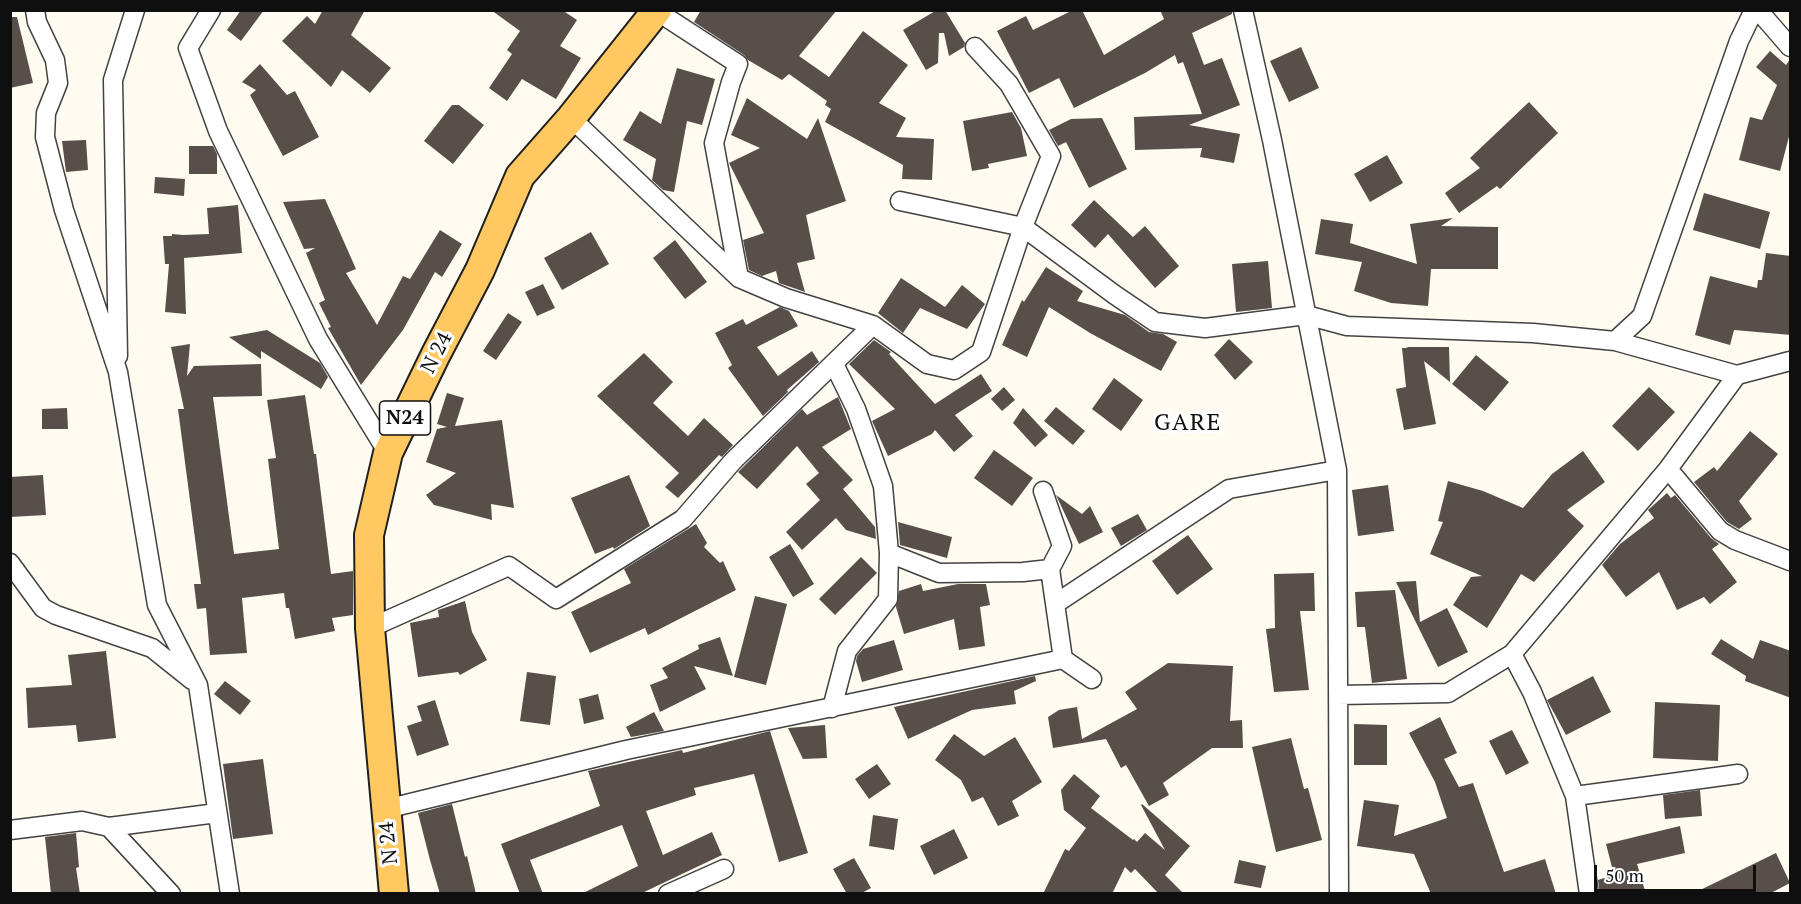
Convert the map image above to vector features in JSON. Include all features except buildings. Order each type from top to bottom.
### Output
[{"type":"main road","name":"N 24","points":[[394,894],[370,628],[369,535],[388,453],[480,270],[520,176],[571,118],[656,11]]},
{"type":"street","points":[[35,10],[37,22],[55,60],[58,83],[46,113],[45,137],[64,210],[118,372]]},
{"type":"street","points":[[135,10],[114,80],[118,372],[157,605],[198,685],[230,894]]},
{"type":"street","points":[[210,10],[188,48],[218,131],[318,339],[388,453]]},
{"type":"street","points":[[1243,10],[1272,140],[1337,470],[1339,894]]},
{"type":"street","points":[[1615,341],[1642,316],[1739,41],[1756,10],[1791,47]]},
{"type":"street","points":[[656,11],[738,64],[714,143],[739,278]]},
{"type":"street","points":[[571,118],[739,278],[786,298],[873,325],[927,364],[954,370],[981,352],[1023,227],[1051,156],[1009,84],[975,47]]},
{"type":"street","points":[[900,201],[1023,227],[1155,322],[1205,328],[1306,315],[1347,326],[1533,333],[1615,341],[1737,375],[1791,361]]},
{"type":"street","points":[[370,628],[508,566],[556,599],[683,519],[733,461],[873,325]]},
{"type":"street","points":[[832,708],[847,651],[888,599],[889,553],[884,486],[856,409],[834,364]]},
{"type":"street","points":[[1339,695],[1448,693],[1512,654],[1668,469],[1737,375]]},
{"type":"street","points":[[1668,469],[1720,531],[1735,540],[1791,561]]},
{"type":"street","points":[[1055,604],[1230,489],[1337,470]]},
{"type":"street","points":[[1043,491],[1062,546],[1050,569],[1063,659]]},
{"type":"street","points":[[889,553],[939,573],[1023,572],[1050,569]]},
{"type":"street","points":[[10,563],[44,608],[56,615],[152,648],[198,685]]},
{"type":"street","points":[[1512,654],[1532,693],[1575,796],[1589,894]]},
{"type":"street","points":[[386,809],[626,750],[1063,659],[1092,679]]},
{"type":"street","points":[[1575,796],[1738,774]]},
{"type":"street","points":[[10,830],[82,822],[110,827],[217,813]]},
{"type":"street","points":[[110,827],[171,894]]},
{"type":"street","points":[[668,894],[724,869]]},
{"type":"district","name":"GARE","points":[[1188,423]]}]
